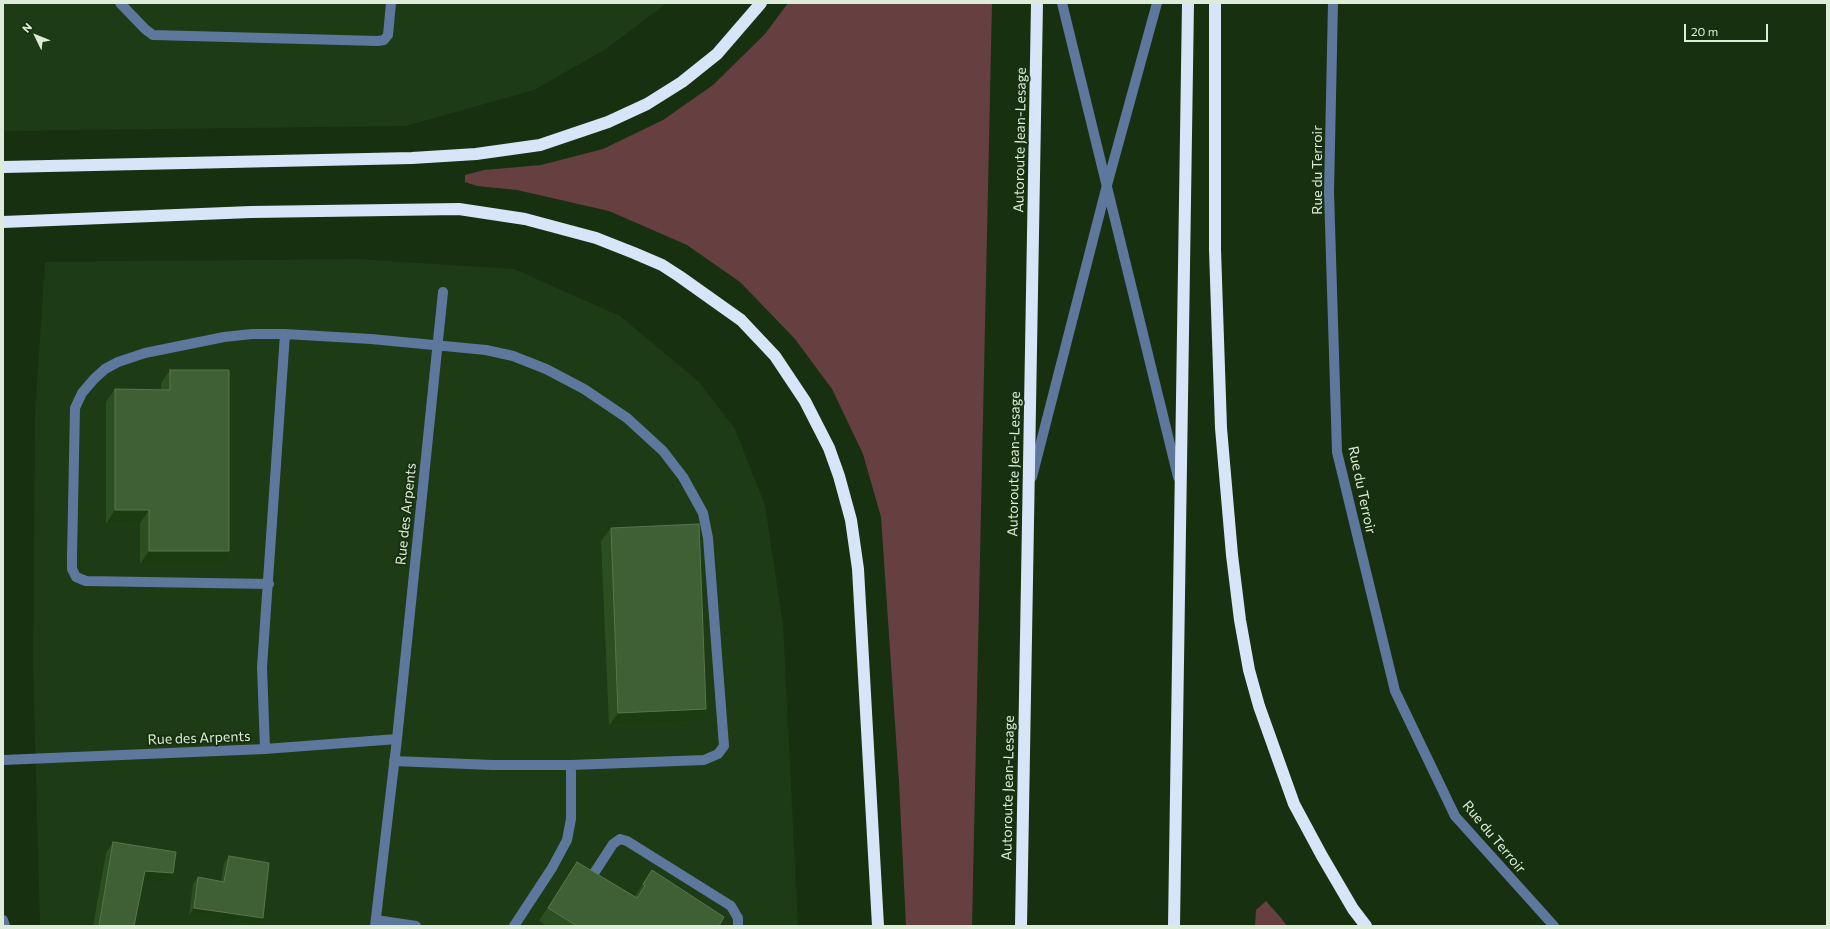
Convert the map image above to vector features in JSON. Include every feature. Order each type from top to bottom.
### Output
[{"type":"highway","points":[[3,167],[412,158],[476,154],[540,145],[608,122],[647,104],[676,86],[717,54],[761,3]]},
{"type":"highway","name":"Autoroute Jean-Lesage","points":[[1021,926],[1037,3]]},
{"type":"highway","points":[[1174,926],[1188,3]]},
{"type":"highway","points":[[1215,3],[1215,250],[1221,428],[1232,555],[1240,620],[1249,670],[1259,706],[1294,804],[1353,909],[1366,926]]},
{"type":"highway","points":[[3,222],[251,212],[459,209],[525,219],[596,238],[634,252],[662,265],[741,320],[775,356],[805,401],[829,448],[839,476],[851,520],[858,569],[878,926]]},
{"type":"street","points":[[120,3],[144,29],[153,35],[378,41],[384,40],[388,34],[391,3]]},
{"type":"street","points":[[1062,3],[1180,486]]},
{"type":"street","points":[[1029,486],[1156,3]]},
{"type":"street","name":"Rue du Terroir","points":[[1333,3],[1329,192],[1337,452],[1395,691],[1455,816],[1554,926]]},
{"type":"street","name":"Rue des Arpents","points":[[376,923],[397,739],[443,292]]},
{"type":"street","points":[[269,584],[86,581],[76,576],[72,569],[75,408],[82,393],[105,369],[118,362],[145,353],[224,337],[252,334],[285,334],[371,339],[486,350],[512,356],[546,369],[584,389],[627,418],[664,451],[683,477],[703,513],[708,538],[724,746],[718,754],[704,760],[571,765],[492,765],[394,761]]},
{"type":"street","points":[[265,749],[262,667],[269,584],[285,334]]},
{"type":"street","name":"Rue des Arpents","points":[[3,760],[265,749],[397,739]]},
{"type":"street","points":[[514,926],[552,868],[567,840],[571,819],[571,765]]},
{"type":"street","points":[[582,893],[613,844],[620,839],[627,840],[731,906],[738,918],[738,926]]},
{"type":"street","points":[[3,920],[5,926]]},
{"type":"street","points":[[376,923],[416,926]]},
{"type":"shaded area","points":[[3,3],[667,3],[606,49],[534,90],[406,126],[3,131]]},
{"type":"shaded area","points":[[788,3],[992,3],[972,926],[906,926],[899,782],[881,517],[863,454],[832,389],[795,339],[740,282],[687,245],[609,211],[517,190],[477,186],[465,182],[465,175],[484,170],[541,165],[603,149],[663,120],[713,85],[765,34]]},
{"type":"shaded area","points":[[357,259],[514,269],[620,316],[699,382],[735,429],[765,505],[783,625],[798,926],[40,926],[33,666],[35,414],[45,262]]},
{"type":"shaded area","points":[[1266,901],[1287,926],[1255,926],[1256,910]]},
{"type":"building","points":[[170,370],[229,370],[229,551],[149,551],[149,510],[115,510],[115,389],[170,390]]},
{"type":"building","points":[[699,524],[706,709],[618,713],[611,528]]},
{"type":"building","points":[[113,842],[176,852],[173,873],[145,871],[134,926],[99,926]]},
{"type":"building","points":[[229,856],[269,863],[263,918],[194,908],[198,877],[224,882]]},
{"type":"building","points":[[577,862],[637,898],[645,886],[643,884],[652,870],[724,917],[719,926],[577,926],[548,908]]}]
